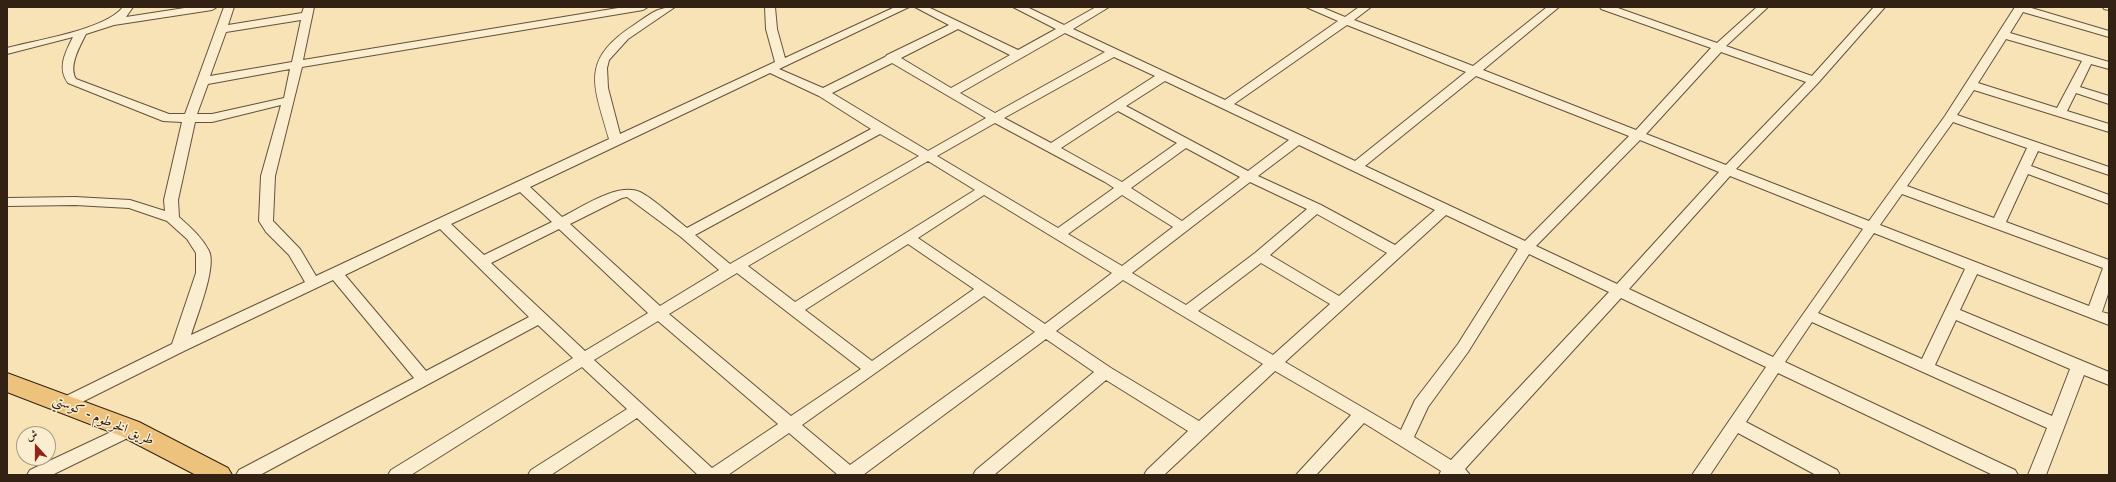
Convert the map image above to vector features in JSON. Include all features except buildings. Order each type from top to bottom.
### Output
[{"type":"highway","name":"طريق الخرطوم - كوستي","points":[[7,382],[130,429],[218,475]]},
{"type":"street","points":[[114,22],[123,15],[128,7]]},
{"type":"street","points":[[7,51],[81,33],[114,22],[212,7]]},
{"type":"street","points":[[172,218],[171,200],[189,119],[228,7]]},
{"type":"street","points":[[202,81],[643,7]]},
{"type":"street","points":[[616,142],[601,78],[602,61],[614,44],[670,7]]},
{"type":"street","points":[[770,7],[769,15],[775,67]]},
{"type":"street","points":[[64,404],[180,347],[904,7]]},
{"type":"street","points":[[920,7],[1019,55]]},
{"type":"street","points":[[1018,7],[2009,475]]},
{"type":"street","points":[[952,92],[1104,7]]},
{"type":"street","points":[[1311,7],[2109,320]]},
{"type":"street","points":[[1225,105],[1345,20],[1366,7]]},
{"type":"street","points":[[1356,167],[1476,72],[1554,7]]},
{"type":"street","points":[[1605,7],[1814,81]]},
{"type":"street","points":[[1404,440],[1421,404],[1463,348],[1527,247],[1638,135],[1719,47],[1763,7]]},
{"type":"street","points":[[775,67],[789,76],[823,93],[880,129],[985,189],[1187,312],[1362,414],[1454,473],[1728,170],[1814,81],[1880,7]]},
{"type":"street","points":[[1701,475],[1737,425],[1809,315],[1950,117],[2021,8],[2109,34]]},
{"type":"street","points":[[221,29],[308,11],[289,100],[268,176],[266,221],[271,229],[295,252],[314,285]]},
{"type":"street","points":[[823,93],[891,57],[958,25]]},
{"type":"street","points":[[81,33],[70,55],[68,75],[72,80],[167,118],[212,118],[289,100]]},
{"type":"street","points":[[2003,34],[2109,66]]},
{"type":"street","points":[[397,475],[583,358],[928,156],[1114,52]]},
{"type":"street","points":[[891,57],[996,119],[1110,179],[1181,226]]},
{"type":"street","points":[[2060,113],[2088,60]]},
{"type":"street","points":[[1052,148],[1164,76]]},
{"type":"street","points":[[1971,85],[2109,128]]},
{"type":"street","points":[[2072,88],[2109,100]]},
{"type":"street","points":[[1118,106],[1249,176],[1316,208],[1396,252]]},
{"type":"street","points":[[1950,117],[2109,171]]},
{"type":"street","points":[[686,234],[880,129]]},
{"type":"street","points":[[521,186],[659,314],[850,475],[1045,332],[1181,226],[1298,139]]},
{"type":"street","points":[[1059,234],[1186,143]]},
{"type":"street","points":[[1998,224],[2035,145]]},
{"type":"street","points":[[2024,168],[2109,200]]},
{"type":"street","points":[[1899,188],[2109,265]]},
{"type":"street","points":[[794,310],[985,189]]},
{"type":"street","points":[[482,262],[619,194],[628,193],[635,195],[734,269],[794,310],[872,369]]},
{"type":"street","points":[[7,202],[75,201],[130,204],[172,218],[192,236],[203,253],[203,273],[180,347]]},
{"type":"street","points":[[1187,312],[1260,256],[1316,208]]},
{"type":"street","points":[[1153,475],[1200,430],[1276,363],[1339,303],[1445,208]]},
{"type":"street","points":[[443,224],[539,318],[709,475]]},
{"type":"street","points":[[909,238],[1105,372],[1200,430]]},
{"type":"street","points":[[1260,256],[1339,303]]},
{"type":"street","points":[[1926,368],[1973,267]]},
{"type":"street","points":[[2094,314],[2109,269]]},
{"type":"street","points":[[336,274],[424,380]]},
{"type":"street","points":[[715,475],[872,369],[984,289]]},
{"type":"street","points":[[1951,312],[2109,379]]},
{"type":"street","points":[[1809,315],[2055,425]]},
{"type":"street","points":[[245,475],[539,318]]},
{"type":"street","points":[[2037,475],[2055,425],[2079,367]]},
{"type":"street","points":[[986,474],[1105,372]]},
{"type":"street","points":[[538,475],[638,410]]},
{"type":"street","points":[[1305,475],[1362,414]]},
{"type":"street","points":[[1737,425],[1831,475]]},
{"type":"street","points":[[36,475],[130,429]]}]
